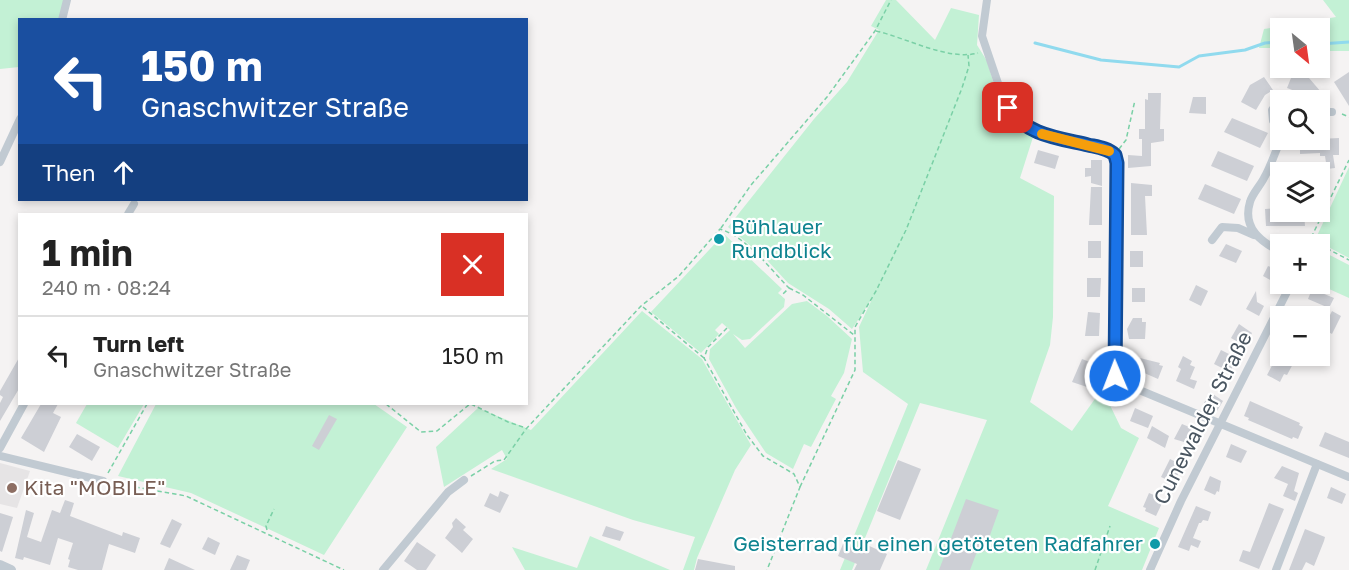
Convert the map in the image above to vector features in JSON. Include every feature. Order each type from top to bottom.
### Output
[{"type":"street","points":[[62,18],[67,0]]},
{"type":"street","points":[[987,0],[982,36],[1008,108],[1020,122],[1036,132],[1100,148],[1115,155],[1117,163],[1114,372],[1120,382],[1349,477]]},
{"type":"street","points":[[0,162],[18,123]]},
{"type":"street","points":[[1254,235],[1249,216],[1250,201],[1264,178],[1276,150]]},
{"type":"street","points":[[129,213],[134,204]]},
{"type":"street","points":[[1212,240],[1222,227],[1238,228],[1270,245]]},
{"type":"street","name":"Cunewalder Straße","points":[[1150,570],[1180,501],[1286,294]]},
{"type":"street","points":[[0,448],[23,405]]},
{"type":"street","points":[[0,456],[103,481]]},
{"type":"street","points":[[1276,570],[1317,464]]},
{"type":"street","points":[[383,570],[448,492],[464,480]]},
{"type":"street","points":[[0,565],[12,570]]},
{"type":"path","points":[[464,480],[495,461],[504,460],[526,429],[641,306],[679,276],[720,229],[751,184],[827,97],[875,31],[891,0]]},
{"type":"path","points":[[875,31],[901,37],[949,54],[968,55],[987,51]]},
{"type":"path","points":[[766,570],[800,487],[855,370],[855,327],[876,291],[906,230],[962,88],[969,66],[968,55]]},
{"type":"path","points":[[1115,155],[1126,140],[1135,100]]},
{"type":"path","points":[[1313,234],[1349,160]]},
{"type":"path","points":[[720,229],[729,231],[757,254],[789,288],[803,294],[855,335]]},
{"type":"path","points":[[1330,250],[1349,260]]},
{"type":"path","points":[[781,296],[789,288]]},
{"type":"path","points":[[641,306],[704,358],[747,435],[763,456],[794,474],[800,487]]},
{"type":"path","points":[[704,358],[708,347],[727,328]]},
{"type":"path","points":[[103,481],[146,405]]},
{"type":"path","points":[[388,405],[406,417],[421,432],[437,431],[470,405]]},
{"type":"path","points":[[473,405],[526,429]]},
{"type":"path","points":[[120,484],[186,496],[344,570]]},
{"type":"path","points":[[267,532],[266,526],[274,509]]},
{"type":"path","points":[[1095,570],[1110,526]]},
{"type":"shaded area","name":"Kita \"MOBILE\"","points":[[0,463],[30,471],[17,508],[0,504]]},
{"type":"green space","points":[[0,0],[67,0],[62,18],[18,18],[18,67],[0,69]]},
{"type":"green space","points":[[886,0],[896,0],[935,40],[951,8],[979,15],[977,45],[987,61],[998,98],[1011,118],[1034,134],[1020,178],[1054,196],[1053,317],[1050,345],[1030,402],[1072,431],[1097,396],[1108,401],[1121,428],[1139,438],[1108,506],[1159,528],[1142,570],[926,570],[987,420],[920,403],[852,570],[840,570],[908,404],[863,372],[859,327],[873,297],[852,329],[829,309],[788,283],[765,258],[728,227],[814,119],[847,82],[879,30],[871,26]]},
{"type":"green space","points":[[1323,0],[1349,0],[1349,51],[1330,51],[1330,18],[1336,17]]},
{"type":"green space","points":[[1270,28],[1270,48],[1259,48],[1264,29]]},
{"type":"green space","points":[[1349,167],[1349,258],[1330,248],[1330,234],[1318,234],[1323,222],[1330,222],[1330,208]]},
{"type":"green space","points":[[724,234],[782,289],[778,293],[785,299],[784,307],[750,339],[742,340],[733,334],[745,348],[792,304],[807,301],[852,339],[844,373],[831,396],[836,399],[811,447],[804,444],[793,469],[766,453],[736,408],[709,359],[710,349],[730,330],[722,323],[715,330],[719,334],[701,353],[651,312]]},
{"type":"green space","points":[[1330,255],[1349,265],[1349,298],[1330,289]]},
{"type":"green space","points":[[642,311],[702,359],[751,445],[735,470],[694,570],[683,570],[695,537],[633,520],[491,469],[507,459],[502,450],[444,487],[436,447],[478,408],[531,430]]},
{"type":"green space","points":[[86,405],[143,405],[118,448],[76,423]]},
{"type":"green space","points":[[155,405],[375,405],[407,427],[324,555],[191,493],[118,476]]},
{"type":"green space","points":[[590,536],[670,570],[525,570],[512,547],[577,568]]},
{"type":"building","points":[[1349,72],[1349,106],[1334,82]]},
{"type":"building","points":[[1264,77],[1273,90],[1265,95],[1256,110],[1241,102],[1250,85]]},
{"type":"building","points":[[1291,78],[1309,78],[1319,90],[1292,90],[1287,88]]},
{"type":"building","points":[[1148,93],[1161,93],[1160,129],[1164,129],[1164,141],[1151,143],[1151,166],[1128,168],[1128,155],[1142,156],[1142,139],[1139,139],[1139,129],[1145,129],[1145,99],[1148,100]]},
{"type":"building","points":[[1193,97],[1206,97],[1206,114],[1189,113]]},
{"type":"building","points":[[1232,118],[1268,133],[1260,148],[1224,132]]},
{"type":"building","points":[[1330,138],[1339,138],[1339,155],[1333,155],[1335,168],[1330,169],[1330,162],[1326,162],[1325,156],[1320,156],[1320,153],[1300,154],[1300,150],[1330,150]]},
{"type":"building","points":[[1038,150],[1059,156],[1055,169],[1034,163]]},
{"type":"building","points":[[1218,151],[1254,166],[1247,181],[1211,166]]},
{"type":"building","points":[[1091,160],[1102,160],[1102,186],[1091,183],[1091,176],[1085,177],[1085,168],[1091,168]]},
{"type":"building","points":[[1131,183],[1152,185],[1152,196],[1145,196],[1147,235],[1131,235]]},
{"type":"building","points":[[1205,184],[1241,199],[1234,214],[1198,199]]},
{"type":"building","points":[[1091,187],[1102,187],[1102,225],[1089,225]]},
{"type":"building","points":[[1265,209],[1270,209],[1270,222],[1305,222],[1305,226],[1266,226]]},
{"type":"building","points":[[1088,241],[1101,241],[1101,258],[1088,258]]},
{"type":"building","points":[[1226,244],[1242,251],[1236,263],[1219,256]]},
{"type":"building","points":[[1130,251],[1143,251],[1143,267],[1130,267]]},
{"type":"building","points":[[1268,266],[1270,267],[1270,280],[1263,276]]},
{"type":"building","points":[[1087,278],[1101,278],[1100,297],[1087,297]]},
{"type":"building","points":[[1196,285],[1208,291],[1201,306],[1189,300]]},
{"type":"building","points":[[1132,288],[1145,288],[1145,302],[1132,302]]},
{"type":"building","points":[[1256,291],[1257,302],[1264,306],[1259,316],[1246,309]]},
{"type":"building","points":[[1310,294],[1324,294],[1334,298],[1330,306],[1308,299]]},
{"type":"building","points":[[1332,311],[1341,316],[1332,334],[1330,333]]},
{"type":"building","points":[[1088,312],[1100,313],[1099,336],[1085,336]]},
{"type":"building","points":[[1133,318],[1142,318],[1142,322],[1146,322],[1145,339],[1129,339],[1127,329]]},
{"type":"building","points":[[1239,324],[1252,333],[1245,346],[1231,338]]},
{"type":"building","points":[[1221,350],[1237,358],[1230,372],[1214,364]]},
{"type":"building","points":[[1183,356],[1192,361],[1190,365],[1195,367],[1190,379],[1197,381],[1194,389],[1176,381],[1181,369],[1178,367]]},
{"type":"building","points":[[1140,358],[1160,363],[1159,365],[1163,366],[1158,379],[1142,372],[1144,367]]},
{"type":"building","points":[[1082,359],[1095,364],[1087,387],[1072,382]]},
{"type":"building","points":[[18,360],[18,390],[0,421],[0,403],[3,397],[0,391]]},
{"type":"building","points":[[1272,366],[1292,366],[1280,382],[1267,375]]},
{"type":"building","points":[[1210,392],[1223,401],[1217,411],[1204,403]]},
{"type":"building","points":[[1250,401],[1300,423],[1299,425],[1303,427],[1298,439],[1293,437],[1292,439],[1248,420],[1249,418],[1244,416]]},
{"type":"building","points":[[40,405],[57,405],[53,413],[61,417],[44,452],[21,438]]},
{"type":"building","points":[[1135,408],[1153,416],[1148,428],[1130,421]]},
{"type":"building","points":[[329,415],[337,419],[319,450],[312,446]]},
{"type":"building","points":[[1182,424],[1199,431],[1194,445],[1174,439]]},
{"type":"building","points":[[1152,426],[1169,436],[1165,448],[1147,438]]},
{"type":"building","points":[[1325,432],[1349,442],[1349,458],[1319,446]]},
{"type":"building","points":[[77,434],[100,447],[92,461],[69,447]]},
{"type":"building","points":[[1231,444],[1247,451],[1241,463],[1226,457]]},
{"type":"building","points":[[1170,459],[1178,463],[1177,466],[1181,468],[1174,483],[1161,477]]},
{"type":"building","points":[[898,460],[921,469],[900,520],[877,511]]},
{"type":"building","points":[[1282,466],[1299,473],[1294,491],[1298,493],[1295,501],[1283,496],[1288,484],[1274,478]]},
{"type":"building","points":[[1210,476],[1221,481],[1219,492],[1217,491],[1215,495],[1204,490]]},
{"type":"building","points":[[1331,487],[1346,494],[1342,504],[1327,498]]},
{"type":"building","points":[[500,491],[509,495],[500,513],[484,506],[490,493],[498,497]]},
{"type":"building","points":[[1149,493],[1164,499],[1156,516],[1145,511],[1146,508],[1143,507]]},
{"type":"building","points":[[966,499],[999,510],[984,552],[978,549],[970,570],[939,570]]},
{"type":"building","points":[[65,500],[74,503],[70,516],[122,536],[123,532],[140,538],[135,553],[109,544],[102,570],[78,570],[68,567],[73,543],[58,538],[50,565],[24,557],[23,560],[15,558],[26,510],[34,513],[27,537],[41,542],[52,510],[60,513]]},
{"type":"building","points":[[1269,503],[1284,509],[1259,569],[1239,561],[1243,550],[1250,552]]},
{"type":"building","points":[[1196,506],[1211,512],[1208,521],[1203,520],[1199,523],[1193,538],[1201,541],[1198,548],[1191,545],[1189,551],[1178,547]]},
{"type":"building","points":[[0,513],[13,517],[2,552],[0,551]]},
{"type":"building","points":[[456,518],[466,527],[463,530],[473,539],[462,553],[445,538]]},
{"type":"building","points":[[172,519],[182,524],[170,548],[160,544]]},
{"type":"building","points":[[606,526],[624,532],[620,541],[602,536]]},
{"type":"building","points":[[1305,529],[1325,537],[1324,541],[1314,566],[1306,562],[1302,570],[1289,570]]},
{"type":"building","points":[[208,537],[220,543],[215,555],[202,549]]},
{"type":"building","points":[[417,542],[436,555],[426,570],[417,570],[404,561]]},
{"type":"building","points":[[843,544],[862,551],[865,544],[887,554],[880,570],[854,570],[857,564],[838,556]]},
{"type":"building","points":[[237,555],[250,560],[246,570],[230,570]]},
{"type":"building","points":[[169,558],[195,570],[164,570]]},
{"type":"building","points":[[698,559],[735,566],[735,570],[695,570]]},
{"type":"waterway","points":[[1330,43],[1349,42]]},
{"type":"waterway","points":[[1035,43],[1101,60],[1179,67],[1199,56],[1245,50],[1270,43]]},
{"type":"slow traffic","points":[[1042,134],[1109,151]]},
{"type":"place","name":"Bühlauer Rundblick","points":[[719,239]]},
{"type":"place","name":"Kita \"MOBILE\"","points":[[12,488]]},
{"type":"place","name":"Geisterrad für einen getöteten Radfahrer","points":[[1155,544]]},
{"type":"route","points":[[1008,108],[1020,122],[1036,132],[1100,148],[1115,155],[1117,163],[1115,376]]}]
